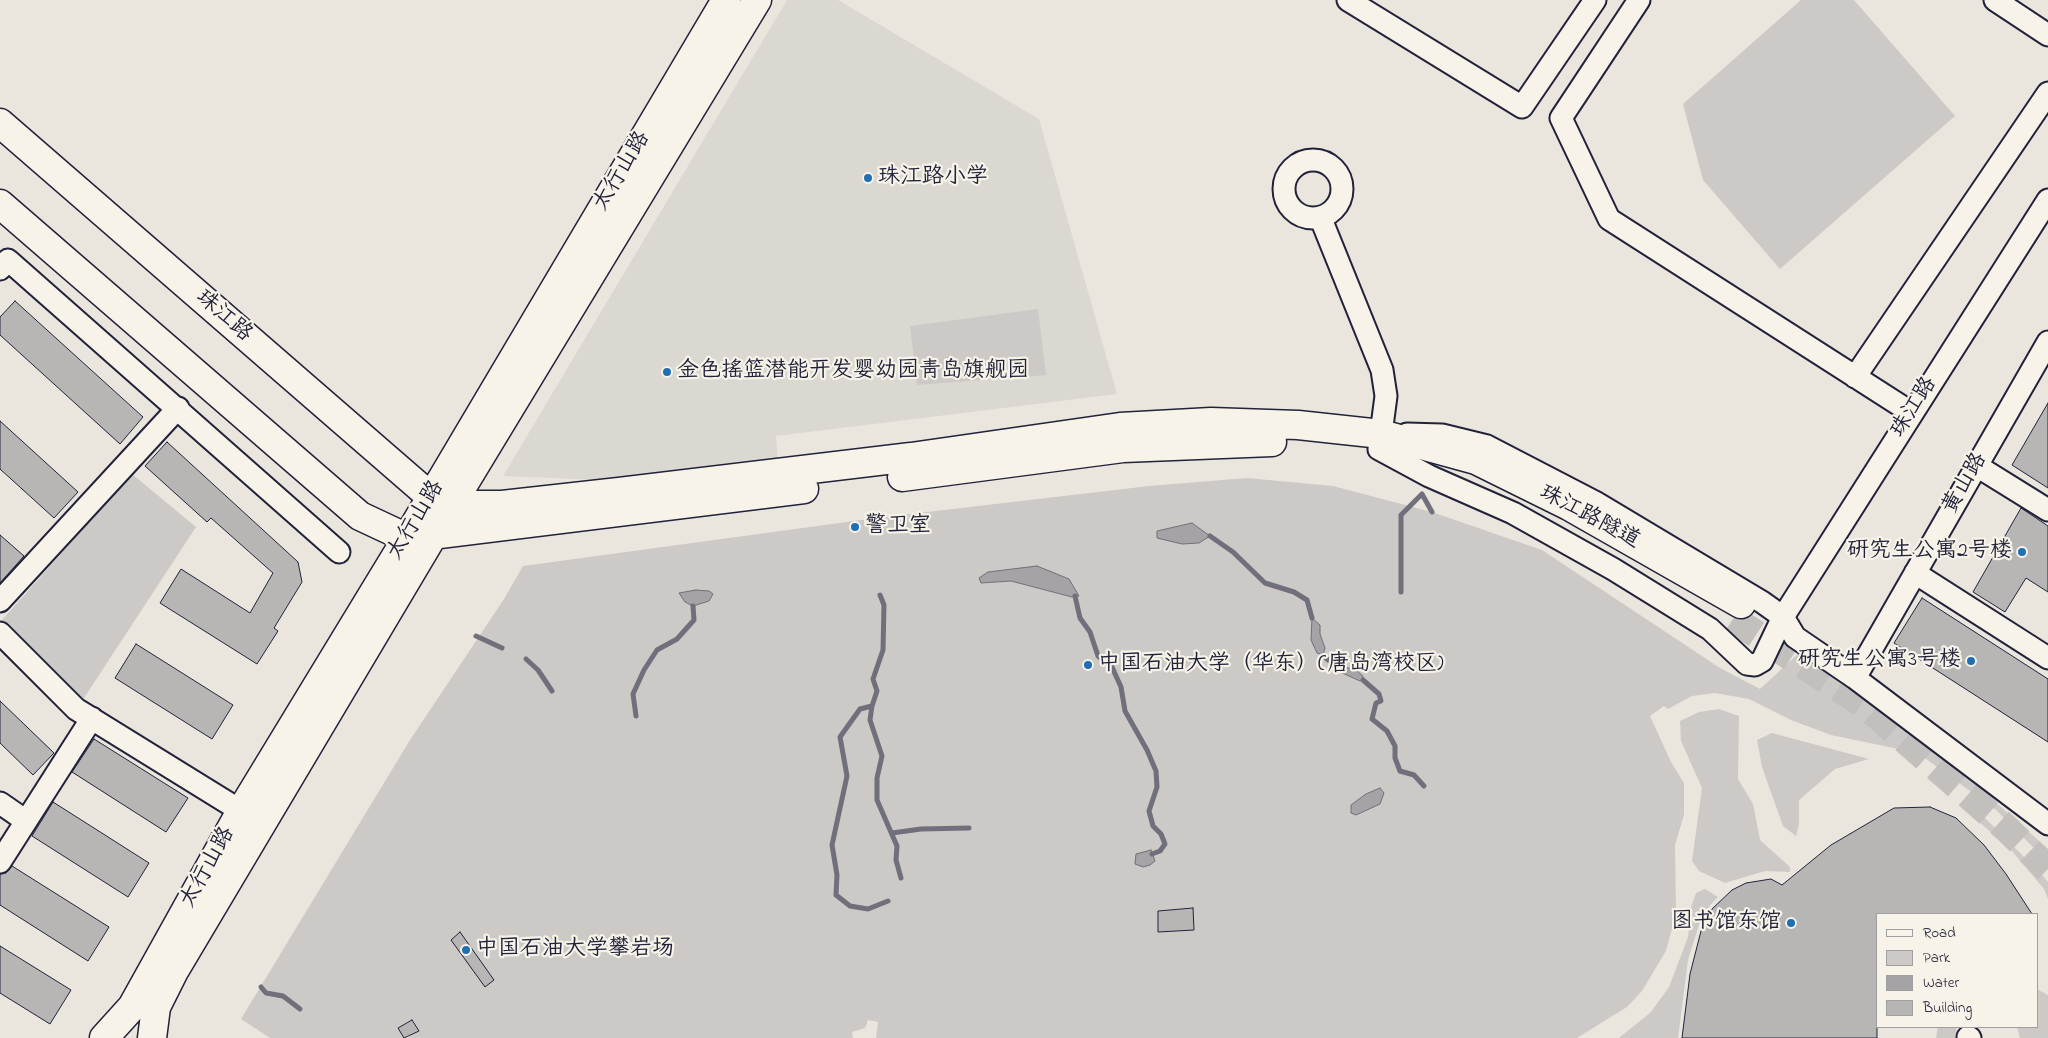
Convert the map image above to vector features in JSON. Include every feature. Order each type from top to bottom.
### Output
[{"type":"main road","name":"太行山路","points":[[152,1038],[156,1007],[174,971],[434,535],[441,501],[726,0]]},
{"type":"main road","name":"太行山路","points":[[104,1038],[132,1007],[241,811],[407,538],[441,501],[757,0]]},
{"type":"main road","name":"珠江路","points":[[0,124],[441,501]]},
{"type":"main road","points":[[0,204],[360,516],[407,538],[1123,448],[1226,442],[1380,441]]},
{"type":"main road","points":[[441,501],[502,505],[901,458],[1120,427],[1210,422],[1298,425],[1380,441]]},
{"type":"main road","name":"珠江路隧道","points":[[1380,441],[1428,453],[1737,611]]},
{"type":"street","points":[[1348,0],[1522,107],[1595,0]]},
{"type":"street","points":[[1639,0],[1561,118],[1609,219],[1912,413]]},
{"type":"street","points":[[1995,0],[2048,35]]},
{"type":"street","points":[[1855,377],[2048,94]]},
{"type":"street","name":"珠江路","points":[[1380,441],[1429,476],[1512,513],[1613,569],[1710,628],[1747,664],[1755,665],[1762,661],[1783,617],[2048,200]]},
{"type":"street","points":[[1321,218],[1382,370],[1386,396],[1380,441],[1442,435],[1487,446],[1595,502],[1783,617],[1794,637],[1855,678],[2048,824]]},
{"type":"street","points":[[0,269],[8,260],[339,552]]},
{"type":"street","name":"黄山路","points":[[1855,678],[2048,342]]},
{"type":"street","points":[[0,601],[178,408]]},
{"type":"street","points":[[1976,466],[2048,510]]},
{"type":"street","points":[[1915,573],[2048,658]]},
{"type":"street","points":[[4,644],[76,708],[241,811]]},
{"type":"street","points":[[0,862],[92,718]]},
{"type":"street","points":[[0,803],[26,822]]},
{"type":"shaded area","name":"珠江路小学","points":[[787,0],[838,0],[1039,119],[1117,394],[776,436],[778,461],[601,480],[503,476]]},
{"type":"green space","points":[[1801,0],[1854,0],[1955,116],[1780,269],[1703,180],[1683,104]]},
{"type":"green space","points":[[1038,309],[1046,375],[917,385],[910,326]]},
{"type":"green space","points":[[132,474],[196,527],[82,701],[2,620]]},
{"type":"green space","name":"中国石油大学（华东）(唐岛湾校区)","points":[[1247,478],[1333,486],[1432,512],[1542,550],[1720,668],[1760,689],[1800,652],[1936,749],[2048,849],[2048,862],[1996,810],[1918,753],[1831,735],[1791,720],[1749,699],[1715,693],[1692,696],[1668,709],[1664,706],[1650,716],[1671,762],[1684,783],[1684,815],[1675,845],[1676,913],[1666,951],[1642,991],[1627,1007],[1577,1038],[876,1038],[878,1022],[868,1020],[865,1028],[852,1032],[853,1038],[407,1038],[418,1031],[412,1021],[398,1028],[404,1038],[270,1038],[241,1019],[410,740],[504,599],[523,566],[876,518],[1149,486]],"holes":[[[1192,523],[1199,528],[1157,531]],[[1012,570],[1072,597],[1011,581],[981,583],[989,572]],[[1193,908],[1194,930],[1158,931],[1158,911]]]},
{"type":"green space","points":[[1719,709],[1739,716],[1738,779],[1753,804],[1760,840],[1790,867],[1790,872],[1765,871],[1725,883],[1699,871],[1692,861],[1702,788],[1681,741],[1680,721],[1699,712]]},
{"type":"green space","points":[[1772,733],[1869,759],[1835,769],[1799,800],[1799,824],[1796,836],[1783,826],[1762,767],[1757,740]]},
{"type":"green space","points":[[1968,812],[1979,812],[2042,875],[2048,882],[2048,899],[2044,889],[2012,851]]},
{"type":"green space","points":[[1705,889],[1718,897],[1711,904],[1699,925],[1688,960],[1678,1038],[1619,1038],[1651,1012],[1669,987],[1688,937],[1691,907],[1696,893]]},
{"type":"green space","points":[[2038,990],[2048,995],[2048,1038],[2020,1038],[2017,1028],[2038,1028]]},
{"type":"green space","points":[[1938,1028],[1957,1028],[1955,1038],[1936,1038]]},
{"type":"water","points":[[1192,523],[1210,536],[1199,543],[1182,544],[1157,538],[1157,531]]},
{"type":"water","points":[[1037,566],[1069,579],[1079,596],[1072,597],[1011,581],[981,583],[979,578],[988,572]]},
{"type":"water","points":[[696,590],[709,591],[713,594],[709,601],[693,606],[685,602],[679,593]]},
{"type":"water","points":[[1312,618],[1320,625],[1320,634],[1325,648],[1323,655],[1317,653],[1311,640]]},
{"type":"water","points":[[1332,658],[1337,664],[1357,671],[1363,676],[1363,680],[1360,681],[1338,671],[1328,660]]},
{"type":"water","points":[[1380,788],[1384,793],[1380,804],[1356,815],[1351,813],[1351,805],[1366,794]]},
{"type":"water","points":[[1151,850],[1155,861],[1143,867],[1135,864],[1136,854]]},
{"type":"building","points":[[15,301],[143,417],[120,444],[0,335],[0,317]]},
{"type":"building","points":[[2048,403],[2048,488],[2012,465]]},
{"type":"building","points":[[0,421],[78,492],[54,518],[0,469]]},
{"type":"building","points":[[167,442],[298,562],[302,582],[274,628],[278,631],[257,664],[160,603],[181,569],[250,613],[273,573],[211,518],[207,522],[145,466]]},
{"type":"building","name":"研究生公寓2号楼","points":[[2021,508],[2048,526],[2048,592],[2026,578],[2005,612],[1973,592]]},
{"type":"building","points":[[0,535],[24,556],[0,583]]},
{"type":"building","name":"研究生公寓3号楼","points":[[1922,598],[2048,679],[2048,742],[1894,643]]},
{"type":"building","points":[[136,644],[233,705],[212,739],[115,678]]},
{"type":"building","points":[[0,701],[54,753],[33,775],[0,743]]},
{"type":"building","points":[[94,739],[188,798],[166,832],[72,772]]},
{"type":"building","points":[[53,802],[149,863],[128,897],[32,836]]},
{"type":"building","name":"图书馆东馆","points":[[1930,807],[1956,818],[1984,845],[2031,913],[1876,913],[1877,1038],[1682,1038],[1690,974],[1701,931],[1712,909],[1732,890],[1746,883],[1771,879],[1782,885],[1831,845],[1894,808]]},
{"type":"building","points":[[12,866],[109,927],[88,961],[0,905],[0,874],[6,873]]},
{"type":"building","points":[[1193,908],[1194,930],[1158,932],[1158,911]]},
{"type":"building","name":"中国石油大学攀岩场","points":[[460,932],[494,980],[485,987],[451,940]]},
{"type":"building","points":[[0,946],[71,990],[50,1024],[0,993]]},
{"type":"building","points":[[412,1020],[419,1031],[404,1038],[398,1028]]},
{"type":"waterway","points":[[1401,592],[1401,515],[1422,494],[1432,512]]},
{"type":"waterway","points":[[1210,536],[1233,552],[1265,583],[1294,592],[1307,600],[1312,618]]},
{"type":"waterway","points":[[880,595],[884,605],[883,650],[873,679],[877,691],[872,706],[860,709],[840,737],[847,776],[832,845],[837,875],[836,895],[850,906],[868,909],[888,901]]},
{"type":"waterway","points":[[1075,596],[1080,618],[1090,632],[1098,656],[1112,667],[1121,687],[1125,711],[1147,750],[1156,771],[1157,787],[1149,811],[1153,826],[1161,834],[1165,844],[1160,851],[1152,854]]},
{"type":"waterway","points":[[636,716],[633,694],[644,670],[657,650],[677,639],[694,620],[693,606]]},
{"type":"waterway","points":[[476,636],[502,648]]},
{"type":"waterway","points":[[1323,655],[1328,660]]},
{"type":"waterway","points":[[526,659],[538,670],[552,691]]},
{"type":"waterway","points":[[1363,680],[1379,694],[1381,701],[1376,703],[1372,719],[1387,731],[1395,746],[1395,758],[1400,771],[1414,775],[1424,786]]},
{"type":"waterway","points":[[872,706],[870,720],[882,756],[877,778],[877,800],[897,846],[896,860],[901,878]]},
{"type":"waterway","points":[[892,833],[921,829],[969,828]]},
{"type":"waterway","points":[[261,987],[266,993],[283,996],[300,1009]]},
{"type":"tunnel","points":[[1733,619],[1866,706],[2007,829],[2048,869]]},
{"type":"place","name":"珠江路小学","points":[[868,178]]},
{"type":"place","name":"金色摇篮潜能开发婴幼园青岛旗舰园","points":[[667,372]]},
{"type":"place","name":"警卫室","points":[[855,527]]},
{"type":"place","name":"研究生公寓2号楼","points":[[2022,552]]},
{"type":"place","name":"研究生公寓3号楼","points":[[1971,661]]},
{"type":"place","name":"中国石油大学（华东）(唐岛湾校区)","points":[[1088,665]]},
{"type":"place","name":"图书馆东馆","points":[[1791,923]]},
{"type":"place","name":"中国石油大学攀岩场","points":[[466,950]]}]
